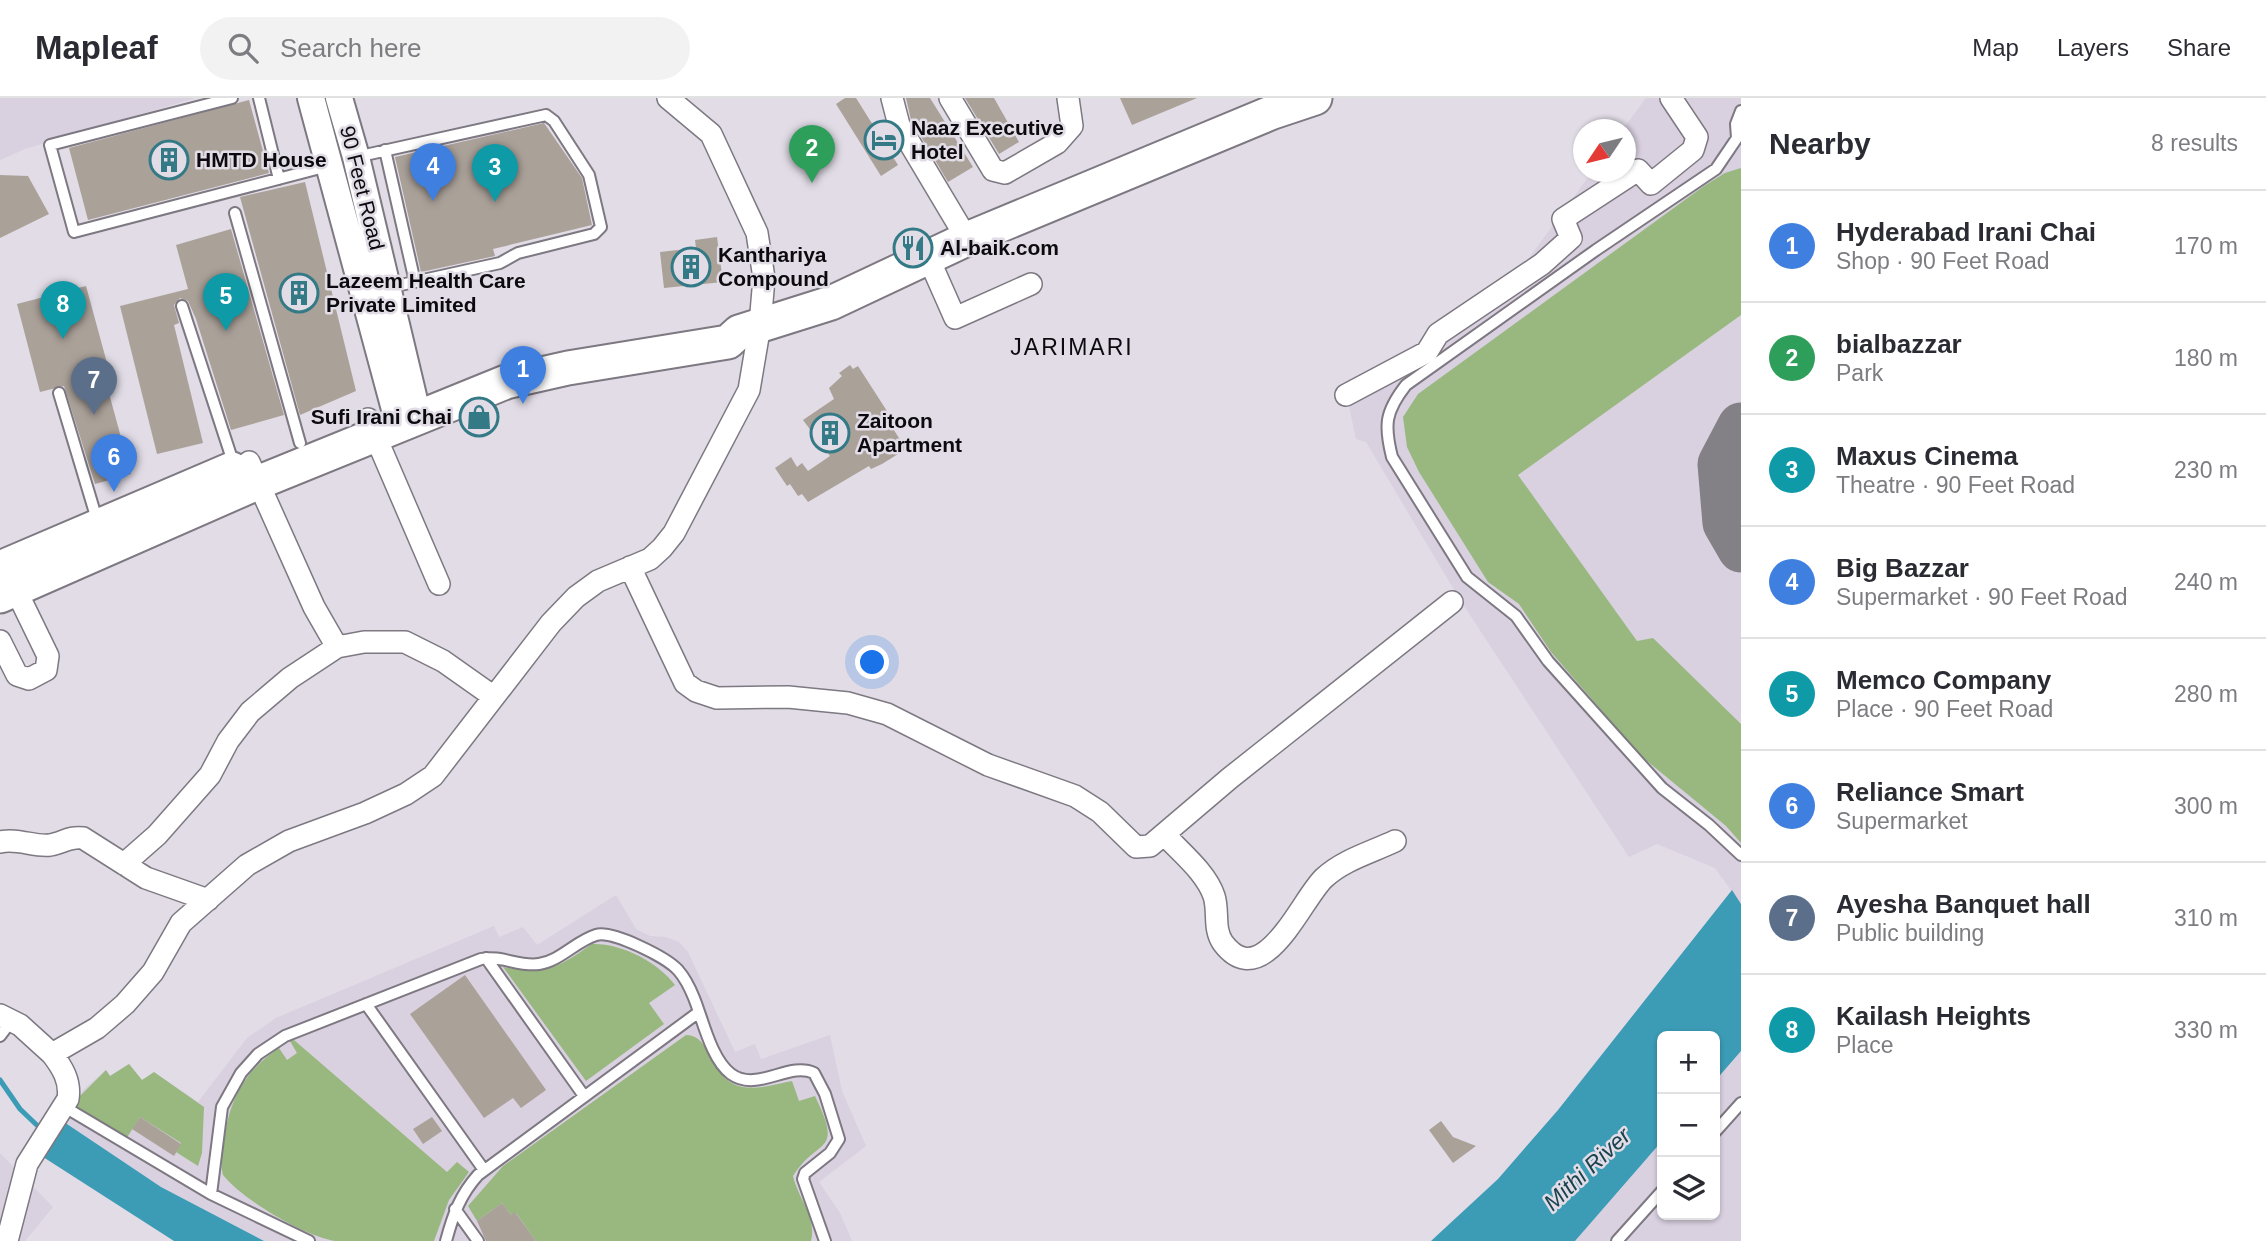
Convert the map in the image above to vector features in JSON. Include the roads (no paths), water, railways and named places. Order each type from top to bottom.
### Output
[{"type":"main road","points":[[5,580],[99,526],[395,418],[502,367],[549,354],[723,327],[750,328],[831,303],[967,239],[1270,105],[1315,98]]},
{"type":"main road","points":[[5,580],[247,471],[300,443],[395,418]]},
{"type":"street","name":"90 Feet Road","points":[[311,98],[395,418]]},
{"type":"street","name":"90 Feet Road","points":[[339,98],[384,276],[395,418]]},
{"type":"street","points":[[52,1054],[97,1028],[125,1004],[153,972],[181,923],[247,865],[289,841],[365,813],[407,794],[433,776],[551,623],[576,597],[598,581],[650,559],[674,533],[749,390],[750,328],[764,278],[757,233],[710,134],[667,98]]},
{"type":"street","points":[[892,98],[899,125],[967,239]]},
{"type":"street","points":[[950,98],[993,170],[1005,173],[1057,143],[1072,126],[1068,98]]},
{"type":"street","points":[[1346,395],[1427,352],[1437,334],[1542,264],[1571,238],[1563,219],[1638,170],[1651,184],[1693,150],[1697,137],[1671,98]]},
{"type":"street","points":[[928,257],[955,318],[1031,284]]},
{"type":"street","points":[[395,418],[439,584]]},
{"type":"street","points":[[247,471],[314,607],[337,647]]},
{"type":"street","points":[[630,567],[685,683],[696,691],[717,698],[788,697],[848,703],[887,714],[988,765],[1075,796],[1100,812],[1136,847],[1150,846],[1452,602]]},
{"type":"street","points":[[0,641],[17,675],[29,679],[46,670],[48,656],[5,580]]},
{"type":"street","points":[[124,864],[157,835],[210,775],[228,741],[250,712],[290,678],[337,647],[364,642],[405,642],[443,661],[494,697]]},
{"type":"street","points":[[1164,834],[1209,888],[1224,943],[1241,957],[1255,957],[1276,945],[1312,892],[1338,866],[1395,841]]},
{"type":"street","points":[[0,842],[24,840],[51,845],[73,836],[83,838],[155,882],[208,900]]},
{"type":"street","points":[[4,1024],[52,1054],[62,1068],[70,1089],[60,1112],[32,1154],[7,1241]]},
{"type":"lane","points":[[232,98],[50,145],[74,232],[328,166]]},
{"type":"lane","points":[[259,98],[279,178]]},
{"type":"lane","points":[[1741,111],[1737,138],[1716,169],[1596,250],[1406,385],[1391,404],[1387,436],[1392,457],[1467,577],[1516,616],[1548,661],[1662,788],[1709,825],[1741,855]]},
{"type":"lane","points":[[356,157],[546,115],[554,121],[586,169],[598,212],[601,228],[594,234],[518,253],[500,263],[415,282],[384,276]]},
{"type":"lane","points":[[385,150],[415,282]]},
{"type":"lane","points":[[235,213],[300,443]]},
{"type":"lane","points":[[384,276],[409,257]]},
{"type":"lane","points":[[182,306],[247,471]]},
{"type":"lane","points":[[58,393],[99,526]]},
{"type":"lane","points":[[211,1194],[222,1107],[241,1073],[258,1054],[285,1036],[486,958],[538,964],[550,961],[588,938],[609,934],[665,960],[676,968],[690,988],[718,1057],[733,1075],[754,1079],[808,1070],[819,1080],[839,1139],[830,1153],[805,1173],[803,1180],[825,1241]]},
{"type":"lane","points":[[486,958],[584,1096]]},
{"type":"lane","points":[[366,1004],[484,1170]]},
{"type":"lane","points":[[446,1241],[455,1209],[465,1189],[484,1170],[699,1012]]},
{"type":"lane","points":[[1720,1126],[1741,1103]]},
{"type":"lane","points":[[60,1112],[211,1194],[309,1241]]},
{"type":"lane","points":[[1617,1241],[1657,1197]]},
{"type":"lane","points":[[455,1209],[478,1241]]},
{"type":"water","name":"Mithi River","points":[[1732,890],[1741,904],[1741,1051],[1720,1075],[1720,1031],[1657,1031],[1657,1147],[1575,1241],[1431,1241],[1498,1179],[1558,1110]]},
{"type":"water","points":[[61,1120],[161,1187],[264,1241],[174,1241],[40,1155]]},
{"type":"waterway","points":[[0,1080],[20,1109],[43,1131]]},
{"type":"place","name":"Naaz Executive Hotel","points":[[884,140]]},
{"type":"place","name":"HMTD House","points":[[169,160]]},
{"type":"place","name":"bialbazzar","points":[[812,183]]},
{"type":"place","name":"Big Bazzar","points":[[433,201]]},
{"type":"place","name":"Maxus Cinema","points":[[495,202]]},
{"type":"place","name":"Al-baik.com","points":[[913,248]]},
{"type":"place","name":"Kanthariya Compound","points":[[691,267]]},
{"type":"place","name":"Lazeem Health Care Private Limited","points":[[299,293]]},
{"type":"place","name":"Memco Company","points":[[226,331]]},
{"type":"place","name":"Kailash Heights","points":[[63,339]]},
{"type":"place","name":"Hyderabad Irani Chai","points":[[523,404]]},
{"type":"place","name":"Ayesha Banquet hall","points":[[94,415]]},
{"type":"place","name":"Sufi Irani Chai","points":[[479,417]]},
{"type":"place","name":"Zaitoon Apartment","points":[[830,433]]},
{"type":"place","name":"Reliance Smart","points":[[114,492]]},
{"type":"district","name":"JARIMARI","points":[[1072,347]]}]
